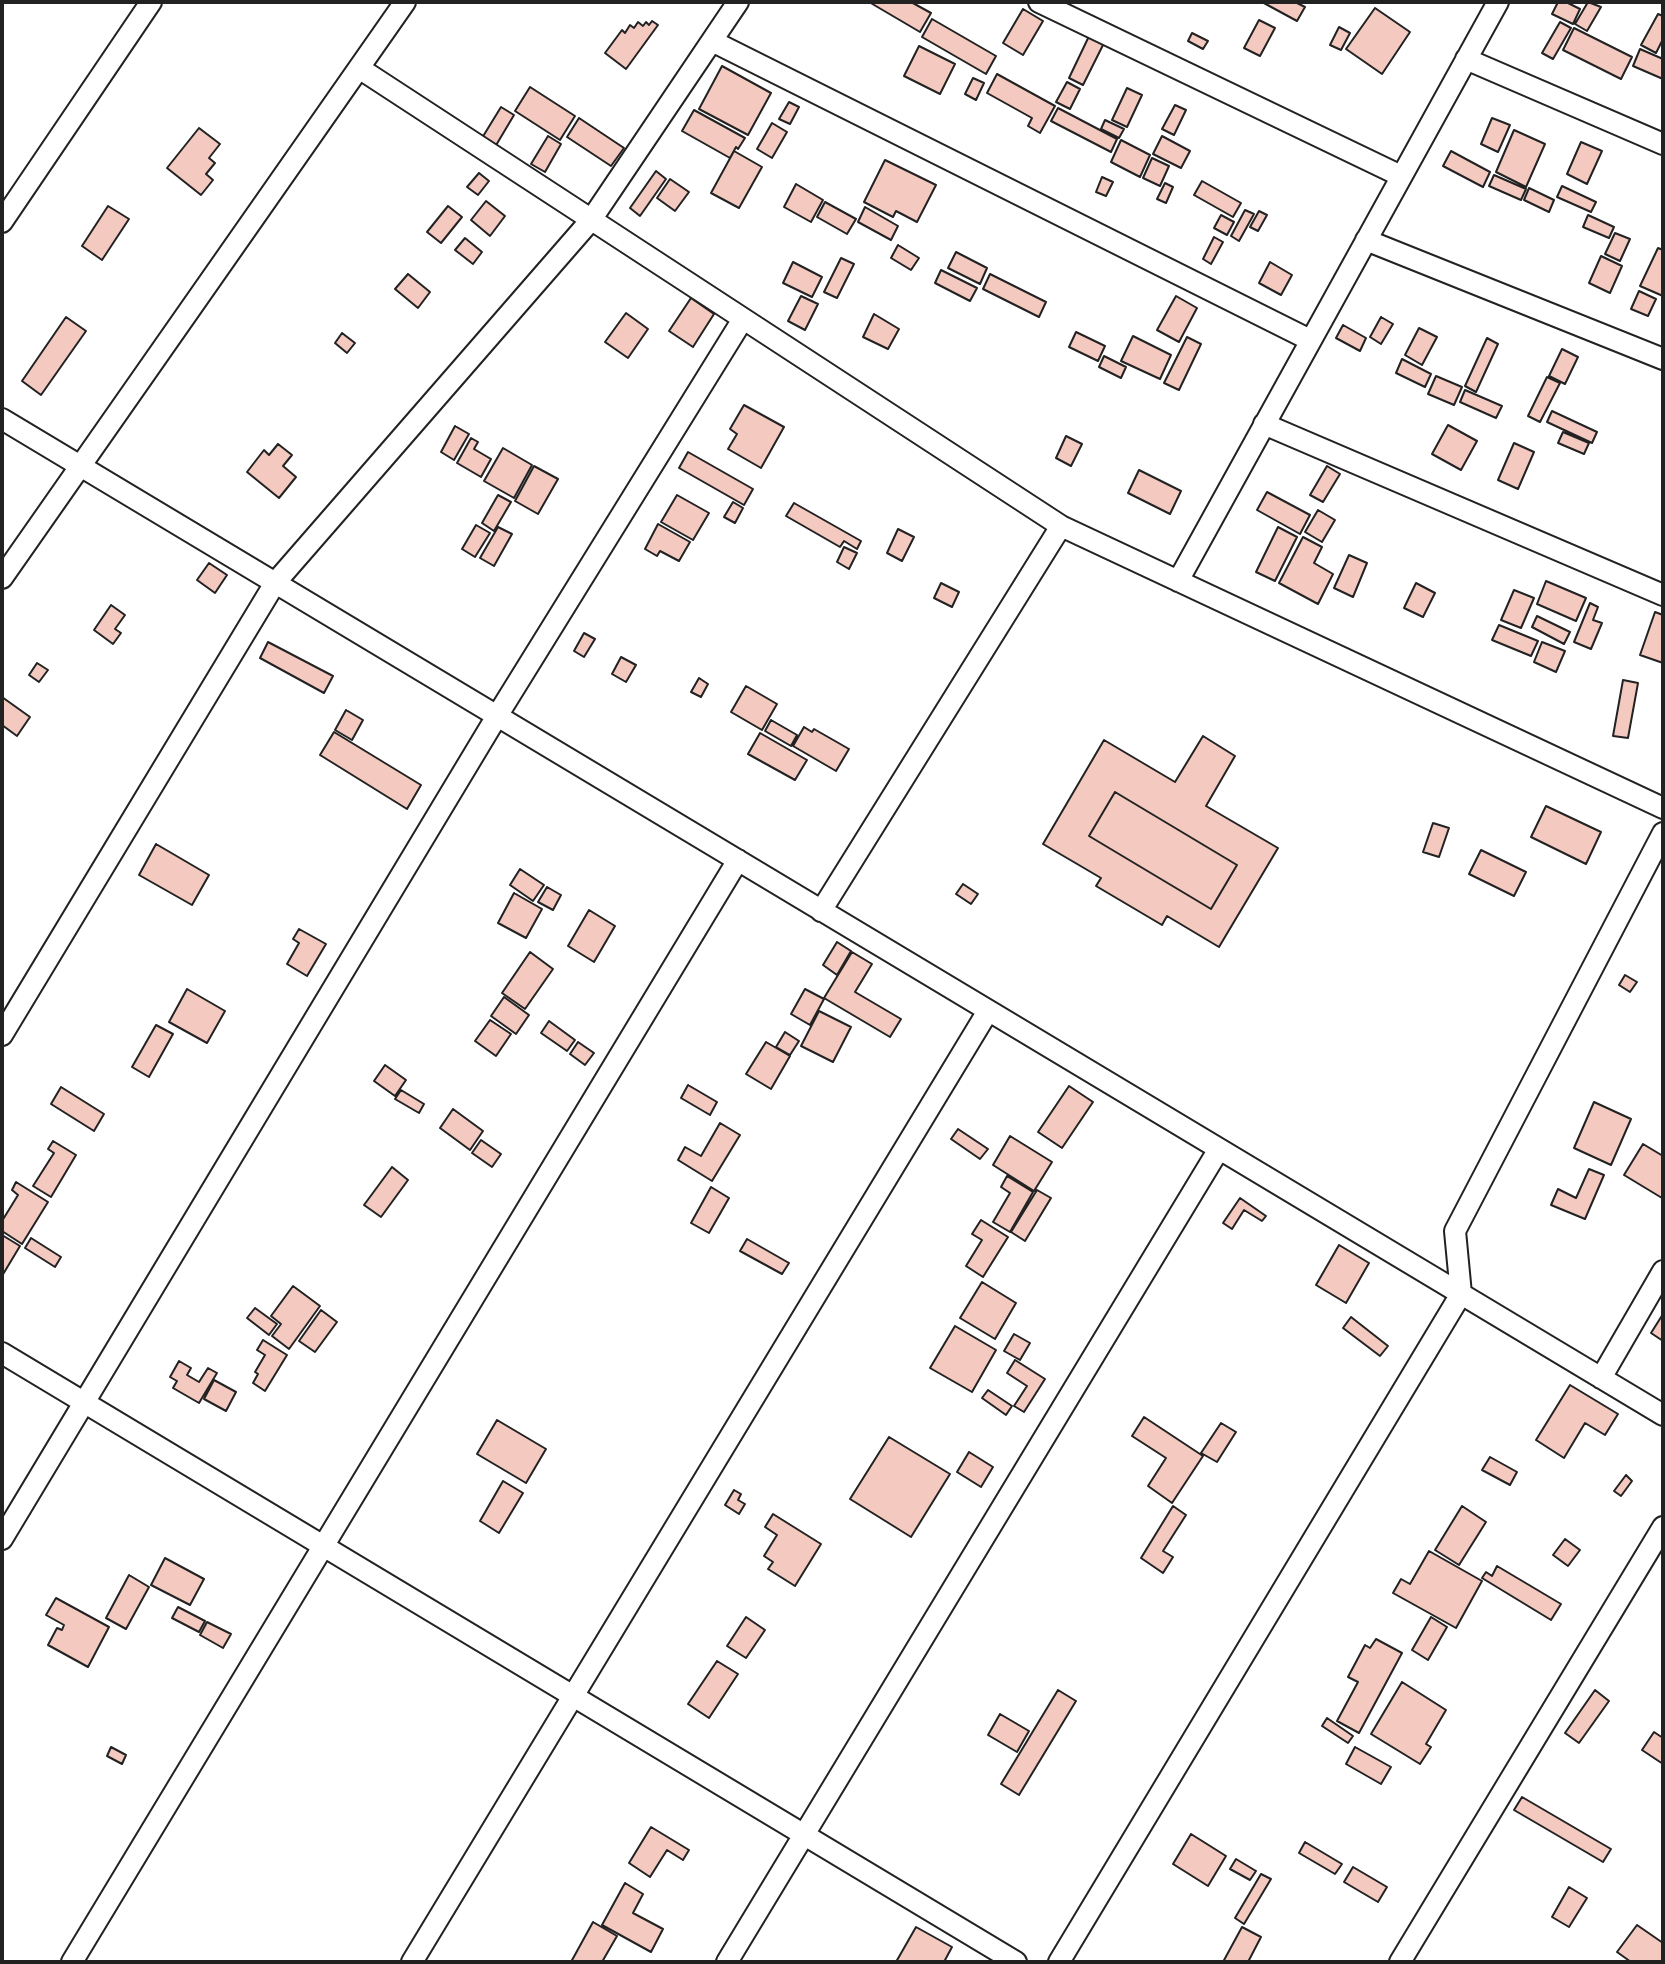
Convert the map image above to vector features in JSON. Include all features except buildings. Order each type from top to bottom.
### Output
[{"type":"street","points":[[2,222],[151,2]]},
{"type":"street","points":[[2,578],[405,2]]},
{"type":"street","points":[[2,1035],[275,583],[591,220],[738,2]]},
{"type":"street","points":[[1039,2],[1401,176]]},
{"type":"street","points":[[1178,581],[1466,59],[1489,5]]},
{"type":"street","points":[[712,41],[1310,340]]},
{"type":"street","points":[[1466,59],[1663,144]]},
{"type":"street","points":[[359,68],[1061,526],[1663,808]]},
{"type":"street","points":[[1366,240],[1663,359]]},
{"type":"street","points":[[2,1539],[497,716],[743,319]]},
{"type":"street","points":[[2,419],[1663,1415]]},
{"type":"street","points":[[1264,424],[1663,595]]},
{"type":"street","points":[[821,911],[1061,526]]},
{"type":"street","points":[[1059,1962],[1461,1294],[1455,1231],[1663,833]]},
{"type":"street","points":[[72,1962],[738,860]]},
{"type":"street","points":[[412,1962],[988,1011]]},
{"type":"street","points":[[727,1962],[1219,1149]]},
{"type":"street","points":[[1601,1378],[1663,1271]]},
{"type":"street","points":[[2,1353],[1016,1962]]},
{"type":"street","points":[[1400,1962],[1663,1527]]}]
